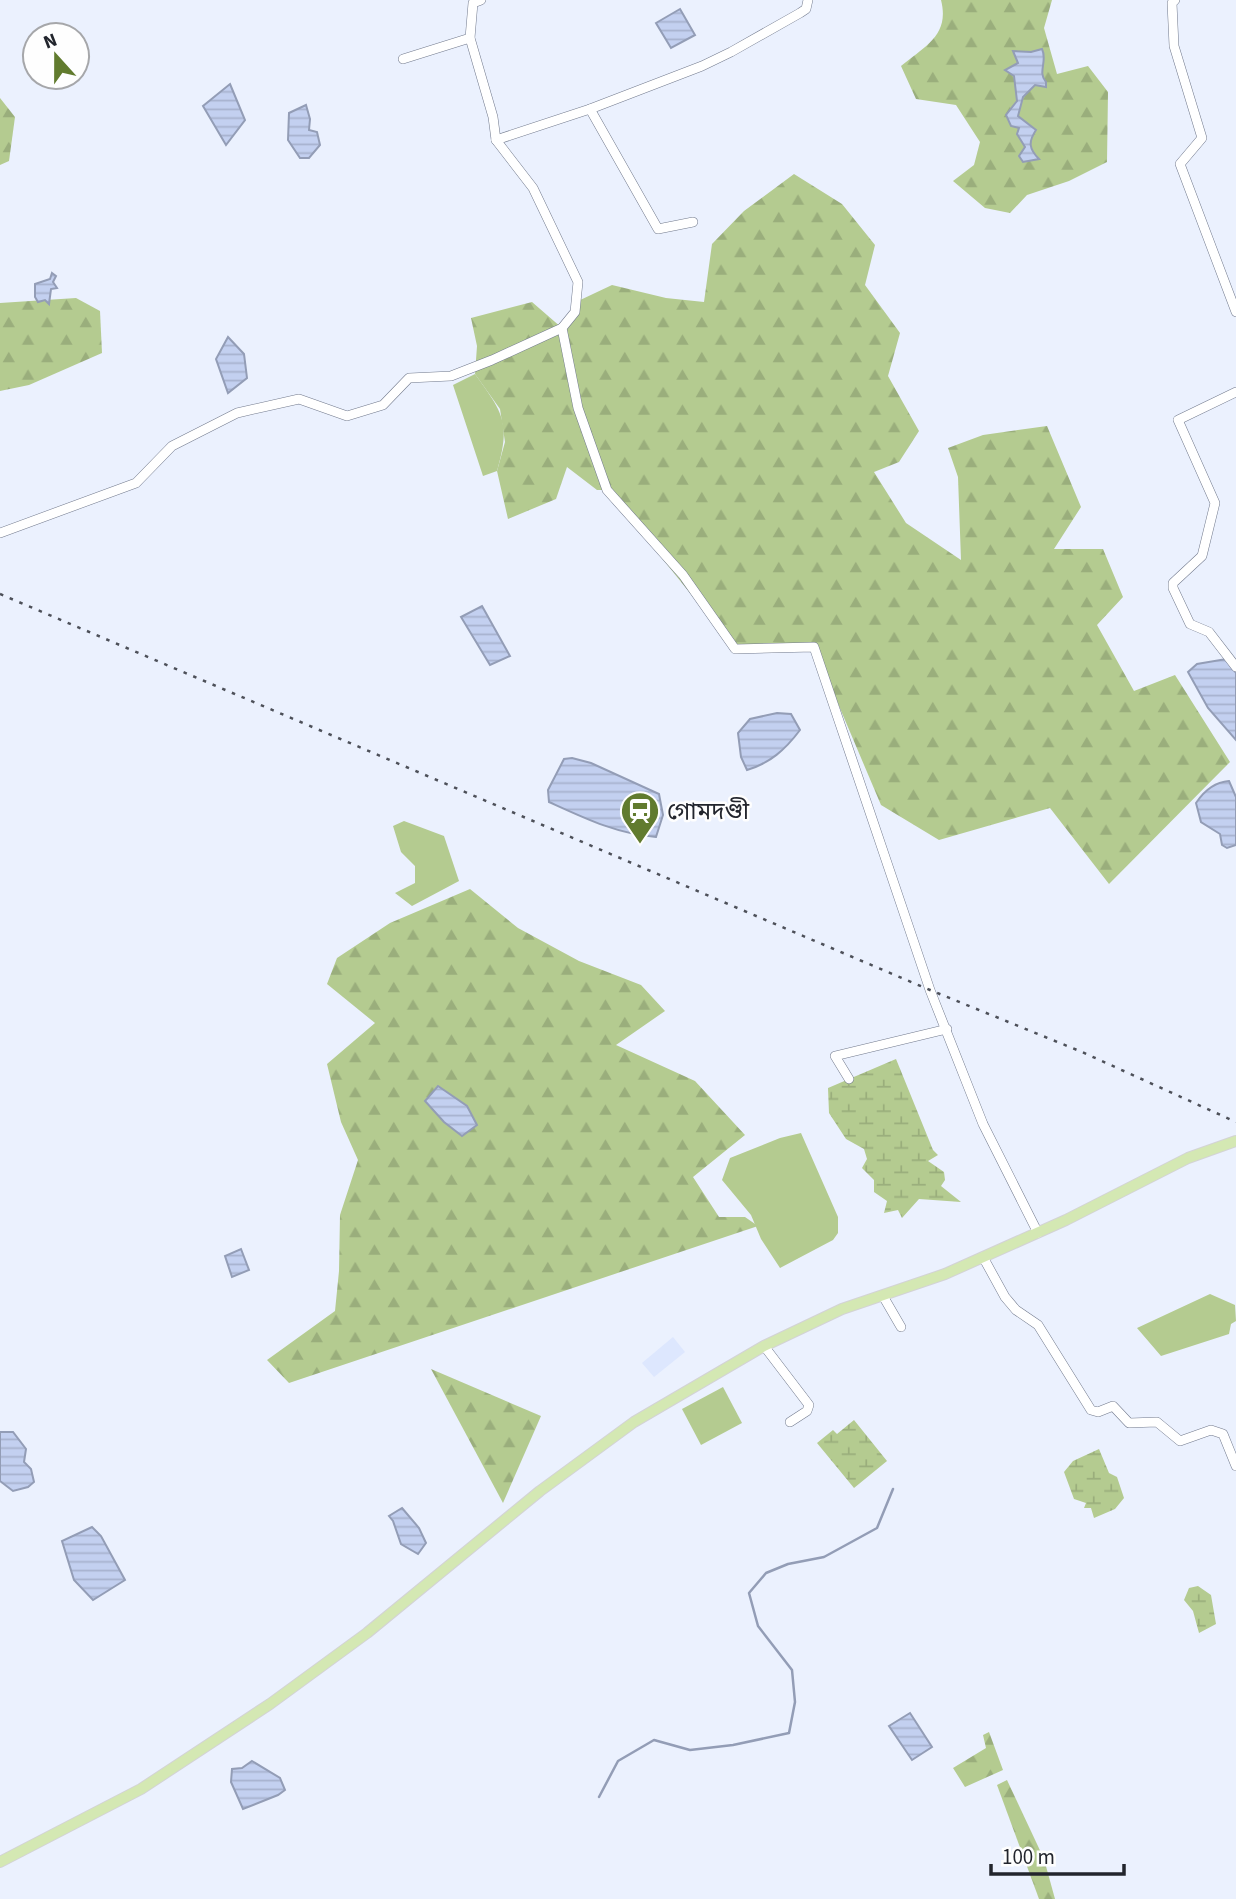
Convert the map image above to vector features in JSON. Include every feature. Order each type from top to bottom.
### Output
[{"type":"main road","points":[[0,1862],[141,1789],[270,1704],[367,1633],[540,1491],[634,1422],[764,1346],[842,1309],[945,1274],[1038,1233],[1188,1158],[1236,1141]]},
{"type":"street","points":[[0,533],[136,483],[172,446],[237,413],[299,398],[347,416],[383,405],[409,378],[451,376],[562,328],[575,312],[578,282],[533,188],[496,140],[493,117],[470,38],[473,3],[481,0]]},
{"type":"street","points":[[496,140],[590,109],[731,52],[806,9],[808,0]]},
{"type":"street","points":[[1175,0],[1172,3],[1174,46],[1202,138],[1180,164],[1236,312]]},
{"type":"street","points":[[403,59],[470,38]]},
{"type":"street","points":[[590,109],[659,229],[693,222]]},
{"type":"street","points":[[562,328],[578,408],[607,490],[683,575],[735,649],[814,647],[927,982],[984,1124],[1038,1233]]},
{"type":"street","points":[[1236,392],[1178,420],[1214,503],[1202,556],[1172,583],[1190,624],[1209,632],[1236,667]]},
{"type":"street","points":[[849,1079],[835,1056],[947,1029]]},
{"type":"street","points":[[983,1257],[1005,1297],[1016,1310],[1038,1325],[1091,1410],[1098,1412],[1113,1406],[1129,1423],[1157,1422],[1180,1441],[1211,1430],[1223,1434],[1236,1466]]},
{"type":"street","points":[[883,1296],[901,1327]]},
{"type":"street","points":[[764,1346],[809,1405],[807,1411],[790,1422]]},
{"type":"shaded area","points":[[680,9],[695,35],[671,48],[656,23]]},
{"type":"shaded area","points":[[1042,49],[1042,74],[1046,87],[1035,85],[1023,97],[1018,116],[1036,130],[1031,145],[1039,159],[1023,162],[1019,156],[1025,147],[1017,134],[1019,128],[1011,126],[1006,115],[1017,101],[1014,76],[1005,70],[1018,63],[1013,51],[1031,52]]},
{"type":"shaded area","points":[[230,84],[245,120],[226,145],[203,106]]},
{"type":"shaded area","points":[[306,105],[310,119],[309,130],[317,132],[320,145],[309,158],[300,158],[288,140],[289,113]]},
{"type":"shaded area","points":[[52,273],[56,276],[53,282],[57,288],[51,289],[49,304],[45,300],[38,302],[35,297],[35,284],[50,279]]},
{"type":"shaded area","points":[[228,337],[244,354],[247,378],[228,393],[216,359]]},
{"type":"shaded area","points":[[482,606],[510,656],[490,665],[461,617]]},
{"type":"shaded area","points":[[1226,659],[1236,673],[1236,740],[1208,708],[1188,672],[1197,664]]},
{"type":"shaded area","points":[[777,713],[791,714],[800,730],[776,755],[747,770],[741,757],[738,733],[750,719]]},
{"type":"shaded area","points":[[572,758],[591,763],[659,794],[663,815],[656,837],[614,829],[549,802],[548,790],[564,759]]},
{"type":"shaded area","points":[[1229,781],[1236,797],[1236,845],[1227,848],[1222,845],[1220,834],[1201,822],[1196,803],[1210,788]]},
{"type":"shaded area","points":[[438,1086],[467,1106],[477,1125],[462,1136],[444,1122],[425,1101]]},
{"type":"shaded area","points":[[241,1249],[249,1270],[232,1277],[225,1256]]},
{"type":"shaded area","points":[[673,1337],[685,1352],[654,1377],[642,1363]]},
{"type":"shaded area","points":[[0,1432],[13,1432],[26,1449],[24,1462],[31,1469],[34,1482],[28,1487],[13,1491],[0,1481]]},
{"type":"shaded area","points":[[402,1508],[419,1528],[426,1543],[418,1554],[401,1544],[389,1516]]},
{"type":"shaded area","points":[[92,1527],[101,1536],[125,1580],[93,1600],[74,1580],[62,1541]]},
{"type":"shaded area","points":[[910,1713],[932,1747],[912,1760],[889,1726]]},
{"type":"shaded area","points":[[252,1761],[280,1778],[285,1790],[243,1809],[231,1782],[232,1769],[242,1768]]},
{"type":"green space","points":[[941,0],[1052,0],[1044,28],[1057,74],[1088,66],[1108,92],[1107,162],[1069,181],[1027,195],[1010,213],[985,208],[953,181],[974,165],[980,142],[956,105],[916,99],[901,66],[927,46],[939,31],[943,12]]},
{"type":"green space","points":[[0,98],[15,117],[9,161],[0,165]]},
{"type":"green space","points":[[794,174],[842,204],[875,245],[865,285],[900,333],[888,376],[919,431],[899,462],[874,472],[906,523],[961,560],[958,477],[948,448],[983,435],[1047,426],[1081,507],[1054,549],[1103,549],[1123,597],[1097,625],[1134,691],[1175,675],[1230,762],[1109,884],[1050,808],[939,840],[881,805],[814,647],[735,649],[607,490],[597,490],[567,467],[556,499],[508,519],[497,471],[505,442],[500,409],[475,374],[477,346],[471,318],[532,302],[562,328],[576,302],[612,285],[666,298],[704,302],[712,244],[744,211]]},
{"type":"green space","points":[[76,298],[100,311],[102,353],[29,385],[0,391],[0,303]]},
{"type":"green space","points":[[475,374],[498,409],[504,429],[497,471],[483,476],[453,385]]},
{"type":"green space","points":[[404,821],[444,836],[459,881],[412,906],[395,893],[415,883],[415,866],[401,852],[393,826]]},
{"type":"green space","points":[[470,889],[518,928],[579,961],[641,985],[665,1011],[616,1045],[695,1081],[745,1135],[693,1177],[719,1217],[745,1217],[758,1226],[289,1383],[267,1360],[335,1311],[340,1215],[358,1160],[341,1122],[327,1064],[375,1023],[327,984],[337,958],[390,923]]},
{"type":"green space","points":[[896,1059],[933,1150],[938,1155],[928,1161],[944,1172],[945,1180],[941,1186],[961,1202],[919,1199],[902,1218],[898,1210],[884,1213],[887,1201],[874,1192],[874,1180],[862,1168],[867,1159],[864,1149],[846,1139],[829,1113],[828,1088]]},
{"type":"green space","points":[[801,1133],[838,1217],[838,1233],[833,1240],[780,1268],[761,1239],[751,1215],[722,1180],[730,1158],[780,1138]]},
{"type":"green space","points":[[1210,1294],[1235,1305],[1236,1321],[1231,1324],[1229,1334],[1161,1356],[1137,1328]]},
{"type":"green space","points":[[431,1369],[541,1416],[503,1503]]},
{"type":"green space","points":[[723,1387],[742,1423],[701,1445],[682,1409]]},
{"type":"green space","points":[[854,1420],[887,1461],[854,1488],[817,1443],[833,1430],[837,1434]]},
{"type":"green space","points":[[1099,1449],[1109,1473],[1117,1477],[1124,1498],[1115,1509],[1094,1518],[1091,1508],[1084,1508],[1086,1503],[1074,1499],[1064,1472],[1073,1461]]},
{"type":"green space","points":[[1198,1586],[1211,1595],[1216,1624],[1199,1633],[1193,1611],[1184,1600],[1189,1588]]},
{"type":"green space","points":[[989,1732],[1003,1770],[965,1787],[953,1768],[986,1748],[983,1735]]},
{"type":"green space","points":[[1007,1780],[1044,1859],[1055,1899],[1039,1899],[997,1785]]},
{"type":"waterway","points":[[599,1797],[618,1761],[654,1740],[690,1750],[733,1745],[789,1733],[795,1702],[792,1670],[758,1626],[749,1593],[766,1573],[788,1564],[824,1557],[877,1528],[893,1489]]},
{"type":"railway","points":[[0,594],[930,990],[1082,1052],[1236,1122]]},
{"type":"place","name":"গোমদণ্ডী","points":[[640,845]]}]
